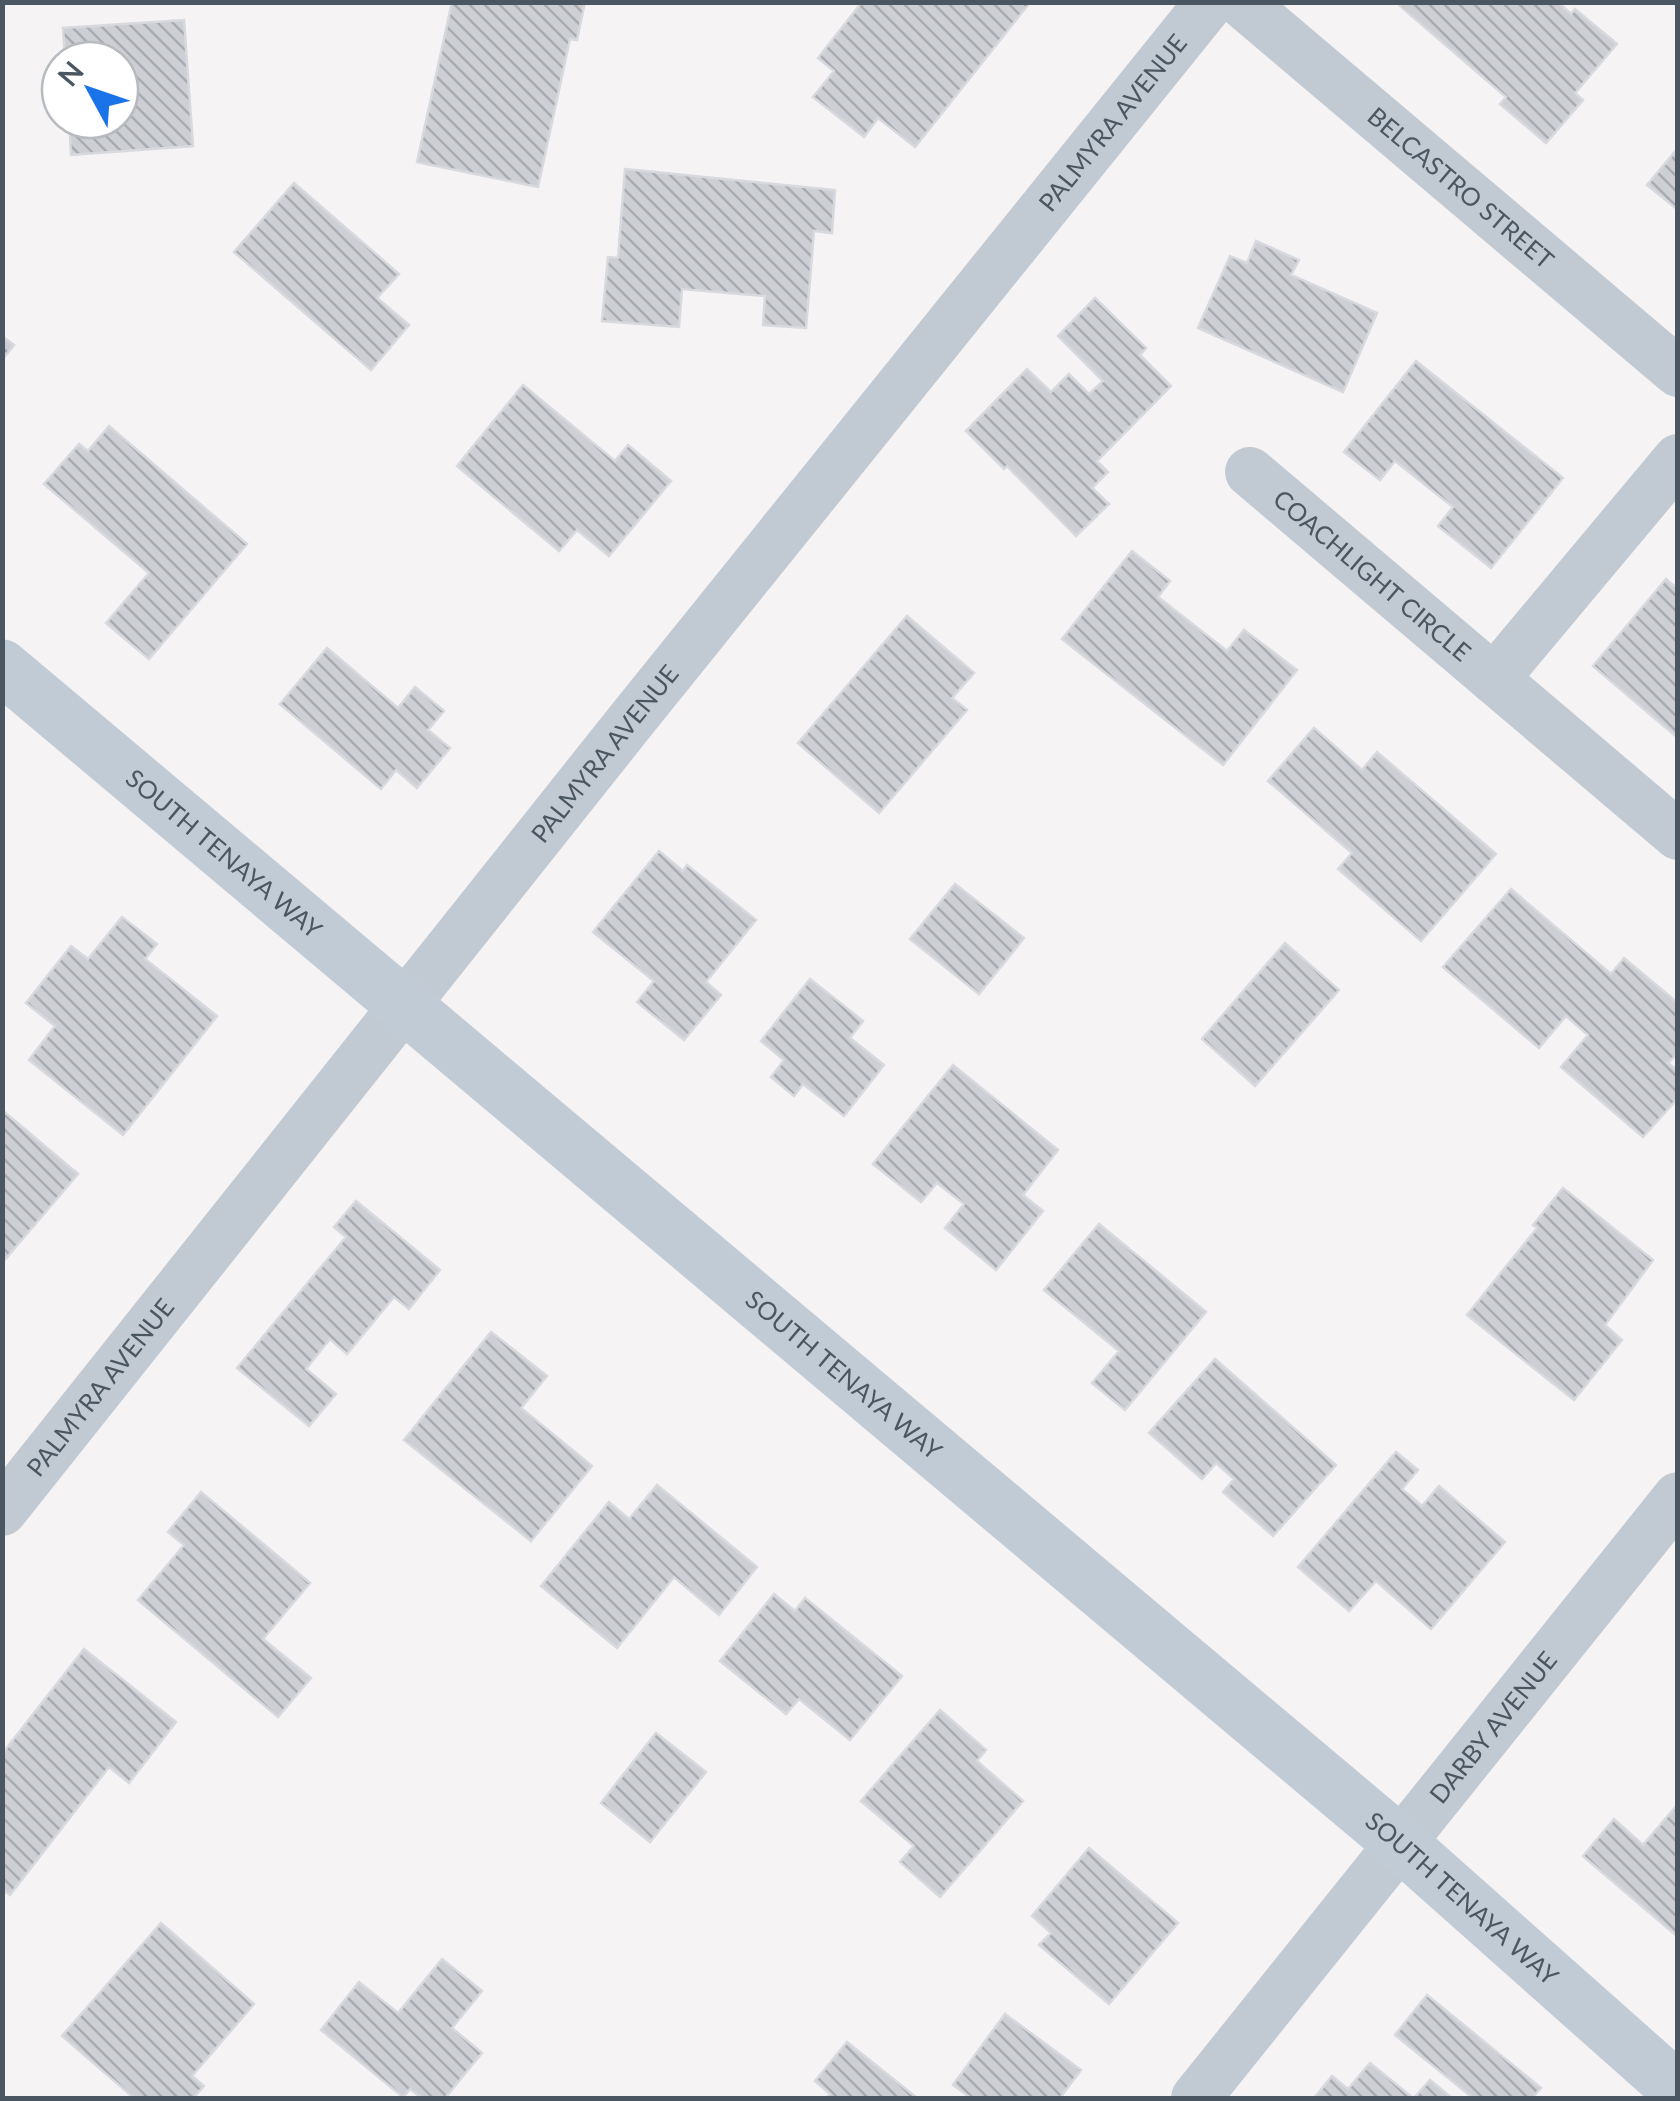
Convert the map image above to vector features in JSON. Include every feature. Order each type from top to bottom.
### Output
[{"type":"street","name":"PALMYRA AVENUE","points":[[2,1511],[1210,2]]},
{"type":"street","name":"BELCASTRO STREET","points":[[1241,2],[1678,372]]},
{"type":"street","name":"COACHLIGHT CIRCLE","points":[[1494,679],[1678,459]]},
{"type":"street","name":"COACHLIGHT CIRCLE","points":[[1250,472],[1678,835]]},
{"type":"street","name":"SOUTH TENAYA WAY","points":[[2,667],[1400,1843],[1678,2090]]},
{"type":"street","name":"DARBY AVENUE","points":[[1196,2098],[1678,1497]]},
{"type":"building","points":[[452,2],[585,2],[577,40],[570,39],[538,187],[417,162]]},
{"type":"building","points":[[862,2],[1028,5],[915,147],[878,118],[864,137],[813,97],[834,71],[818,58]]},
{"type":"building","points":[[1404,2],[1558,2],[1571,14],[1575,9],[1617,44],[1575,93],[1583,100],[1546,143],[1500,104],[1506,97],[1400,6]]},
{"type":"building","points":[[184,20],[193,146],[71,155],[70,140],[140,140],[140,40],[64,40],[63,28]]},
{"type":"building","points":[[1678,148],[1678,210],[1647,185]]},
{"type":"building","points":[[625,169],[835,190],[832,233],[814,231],[806,328],[763,325],[765,296],[682,289],[679,327],[602,321],[608,257],[618,258]]},
{"type":"building","points":[[294,183],[399,274],[377,298],[409,325],[371,370],[234,252]]},
{"type":"building","points":[[1256,241],[1299,260],[1291,275],[1377,313],[1343,392],[1198,328],[1230,256],[1247,263]]},
{"type":"building","points":[[1095,298],[1146,348],[1140,355],[1171,386],[1097,461],[1108,472],[1092,488],[1109,504],[1076,536],[966,431],[1027,369],[1051,392],[1069,374],[1089,394],[1103,381],[1058,336]]},
{"type":"building","points":[[2,336],[14,345],[2,360]]},
{"type":"building","points":[[1416,361],[1563,478],[1491,568],[1438,526],[1453,507],[1395,461],[1380,480],[1344,452]]},
{"type":"building","points":[[523,385],[615,461],[628,445],[671,481],[609,556],[577,530],[559,551],[457,466]]},
{"type":"building","points":[[109,426],[247,544],[149,659],[106,623],[149,573],[44,484],[79,444],[88,451]]},
{"type":"building","points":[[1132,551],[1170,581],[1158,597],[1227,651],[1244,630],[1297,670],[1223,765],[1062,639]]},
{"type":"building","points":[[1666,579],[1678,589],[1678,738],[1593,666]]},
{"type":"building","points":[[907,616],[974,673],[952,698],[967,710],[879,813],[798,743]]},
{"type":"building","points":[[327,648],[398,708],[415,687],[444,711],[428,730],[450,748],[417,788],[396,770],[381,789],[280,704]]},
{"type":"building","points":[[1314,728],[1362,770],[1377,752],[1496,854],[1421,941],[1338,869],[1352,853],[1268,781]]},
{"type":"building","points":[[659,851],[683,871],[687,865],[756,920],[706,982],[721,995],[684,1040],[637,1002],[654,981],[593,932]]},
{"type":"building","points":[[955,884],[1024,938],[979,994],[910,939]]},
{"type":"building","points":[[1511,889],[1611,974],[1624,958],[1678,1003],[1678,1053],[1668,1063],[1678,1071],[1678,1098],[1643,1137],[1561,1067],[1588,1035],[1566,1016],[1539,1048],[1443,967]]},
{"type":"building","points":[[122,917],[157,944],[145,959],[217,1016],[123,1135],[29,1060],[55,1026],[26,1003],[71,946],[88,959]]},
{"type":"building","points":[[1285,943],[1339,990],[1255,1086],[1202,1039]]},
{"type":"building","points":[[810,979],[863,1021],[850,1038],[884,1065],[844,1116],[803,1084],[794,1096],[771,1077],[784,1060],[761,1041]]},
{"type":"building","points":[[953,1065],[1058,1150],[1023,1195],[1043,1211],[996,1270],[945,1228],[964,1204],[937,1183],[921,1202],[873,1164]]},
{"type":"building","points":[[2,1110],[78,1174],[2,1263]]},
{"type":"building","points":[[1563,1188],[1653,1260],[1605,1325],[1622,1340],[1574,1400],[1467,1315],[1537,1228],[1533,1225]]},
{"type":"building","points":[[356,1201],[440,1270],[409,1309],[394,1297],[347,1354],[330,1339],[306,1369],[336,1394],[309,1426],[237,1368],[346,1237],[334,1227]]},
{"type":"building","points":[[1099,1224],[1206,1312],[1125,1410],[1092,1383],[1119,1351],[1044,1290]]},
{"type":"building","points":[[491,1332],[547,1376],[521,1408],[592,1466],[531,1541],[404,1440]]},
{"type":"building","points":[[1215,1359],[1336,1465],[1273,1536],[1223,1492],[1234,1479],[1216,1463],[1202,1479],[1149,1433]]},
{"type":"building","points":[[1396,1452],[1418,1470],[1402,1489],[1422,1506],[1439,1486],[1505,1542],[1431,1629],[1376,1581],[1349,1611],[1298,1567]]},
{"type":"building","points":[[657,1485],[757,1567],[719,1615],[674,1577],[617,1648],[541,1586],[609,1502],[629,1519]]},
{"type":"building","points":[[201,1492],[310,1583],[263,1639],[311,1678],[278,1717],[138,1600],[184,1545],[168,1532]]},
{"type":"building","points":[[774,1594],[795,1611],[805,1598],[902,1676],[850,1740],[799,1699],[786,1714],[720,1661]]},
{"type":"building","points":[[84,1649],[176,1722],[129,1783],[109,1767],[10,1895],[2,1889],[2,1754]]},
{"type":"building","points":[[940,1710],[986,1750],[977,1761],[1023,1801],[940,1897],[900,1862],[914,1846],[861,1801]]},
{"type":"building","points":[[656,1733],[706,1772],[650,1842],[601,1803]]},
{"type":"building","points":[[1678,1804],[1678,1937],[1583,1856],[1614,1819],[1643,1845]]},
{"type":"building","points":[[1089,1848],[1178,1923],[1109,2004],[1039,1945],[1051,1933],[1032,1916]]},
{"type":"building","points":[[161,1923],[254,2004],[192,2076],[204,2086],[193,2098],[134,2098],[62,2036]]},
{"type":"building","points":[[442,1959],[482,1991],[452,2028],[482,2053],[445,2098],[422,2098],[410,2089],[403,2097],[321,2030],[359,1982],[398,2013]]},
{"type":"building","points":[[1427,1995],[1541,2088],[1532,2098],[1473,2098],[1395,2035]]},
{"type":"building","points":[[1005,2014],[1081,2070],[1060,2098],[971,2098],[953,2085]]},
{"type":"building","points":[[847,2042],[917,2098],[826,2098],[830,2094],[815,2081]]},
{"type":"building","points":[[1370,2063],[1413,2098],[1314,2098],[1332,2076],[1348,2089]]},
{"type":"building","points":[[1430,2080],[1452,2098],[1414,2098]]}]
